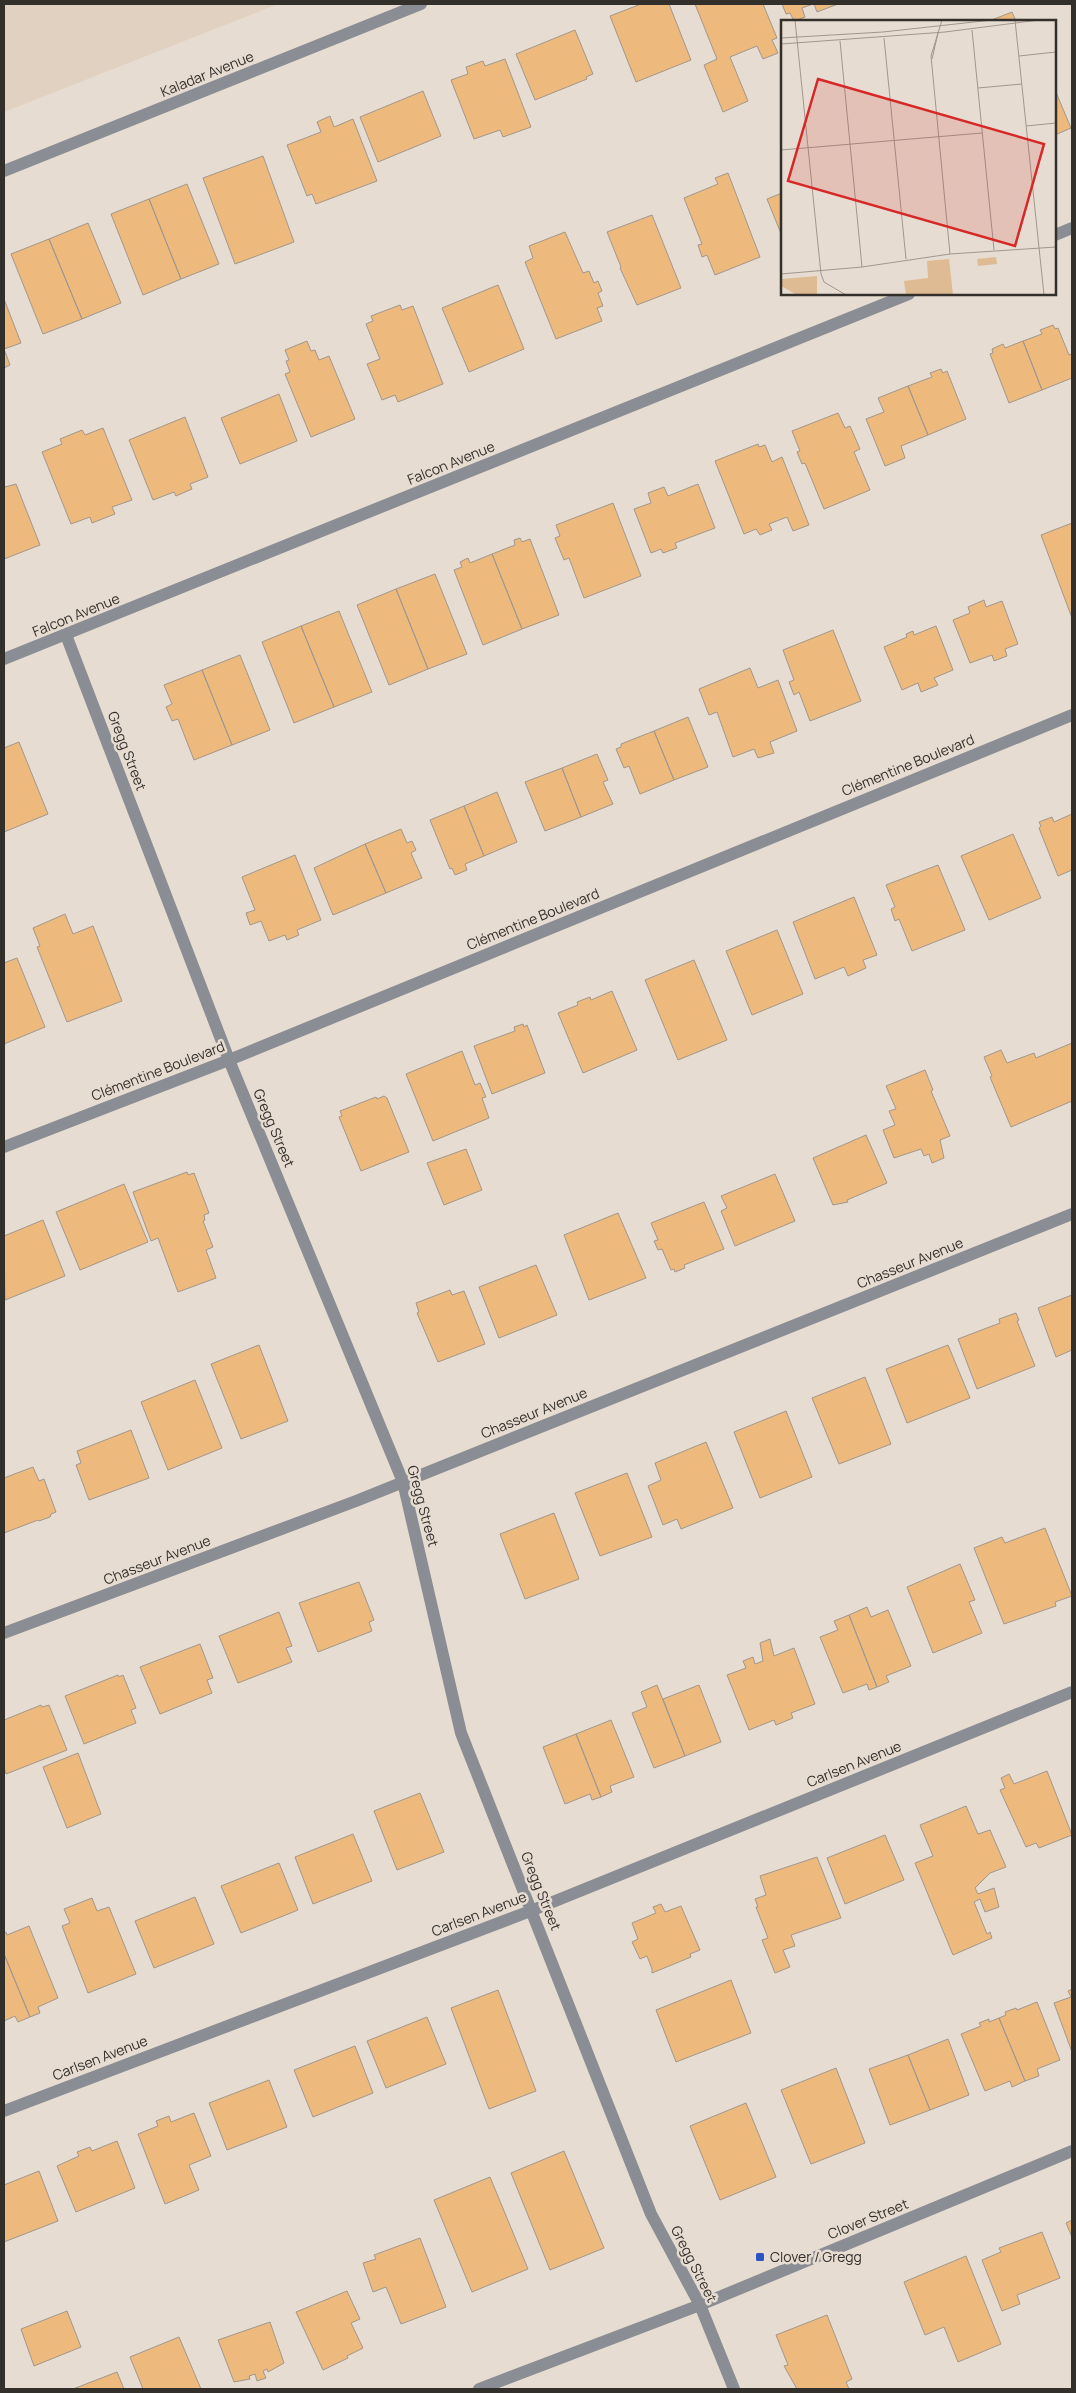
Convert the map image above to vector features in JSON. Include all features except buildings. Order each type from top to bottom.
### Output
[{"type":"street","name":"Kaladar Avenue","points":[[4,171],[421,4]]},
{"type":"street","points":[[1056,235],[1072,228]]},
{"type":"street","name":"Falcon Avenue","points":[[4,659],[908,295]]},
{"type":"street","name":"Gregg Street","points":[[66,635],[229,1060],[403,1482],[461,1732],[652,2214],[700,2305],[734,2389]]},
{"type":"street","name":"Clémentine Boulevard","points":[[4,1147],[229,1060],[1072,715]]},
{"type":"street","name":"Chasseur Avenue","points":[[4,1633],[403,1482],[1072,1214]]},
{"type":"street","name":"Carlsen Avenue","points":[[4,2111],[533,1910],[1072,1692]]},
{"type":"street","name":"Clover Street","points":[[479,2389],[700,2305],[1072,2151]]},
{"type":"shaded area","points":[[4,4],[278,4],[4,112]]},
{"type":"place","name":"Clover / Gregg","points":[[760,2257]]}]
